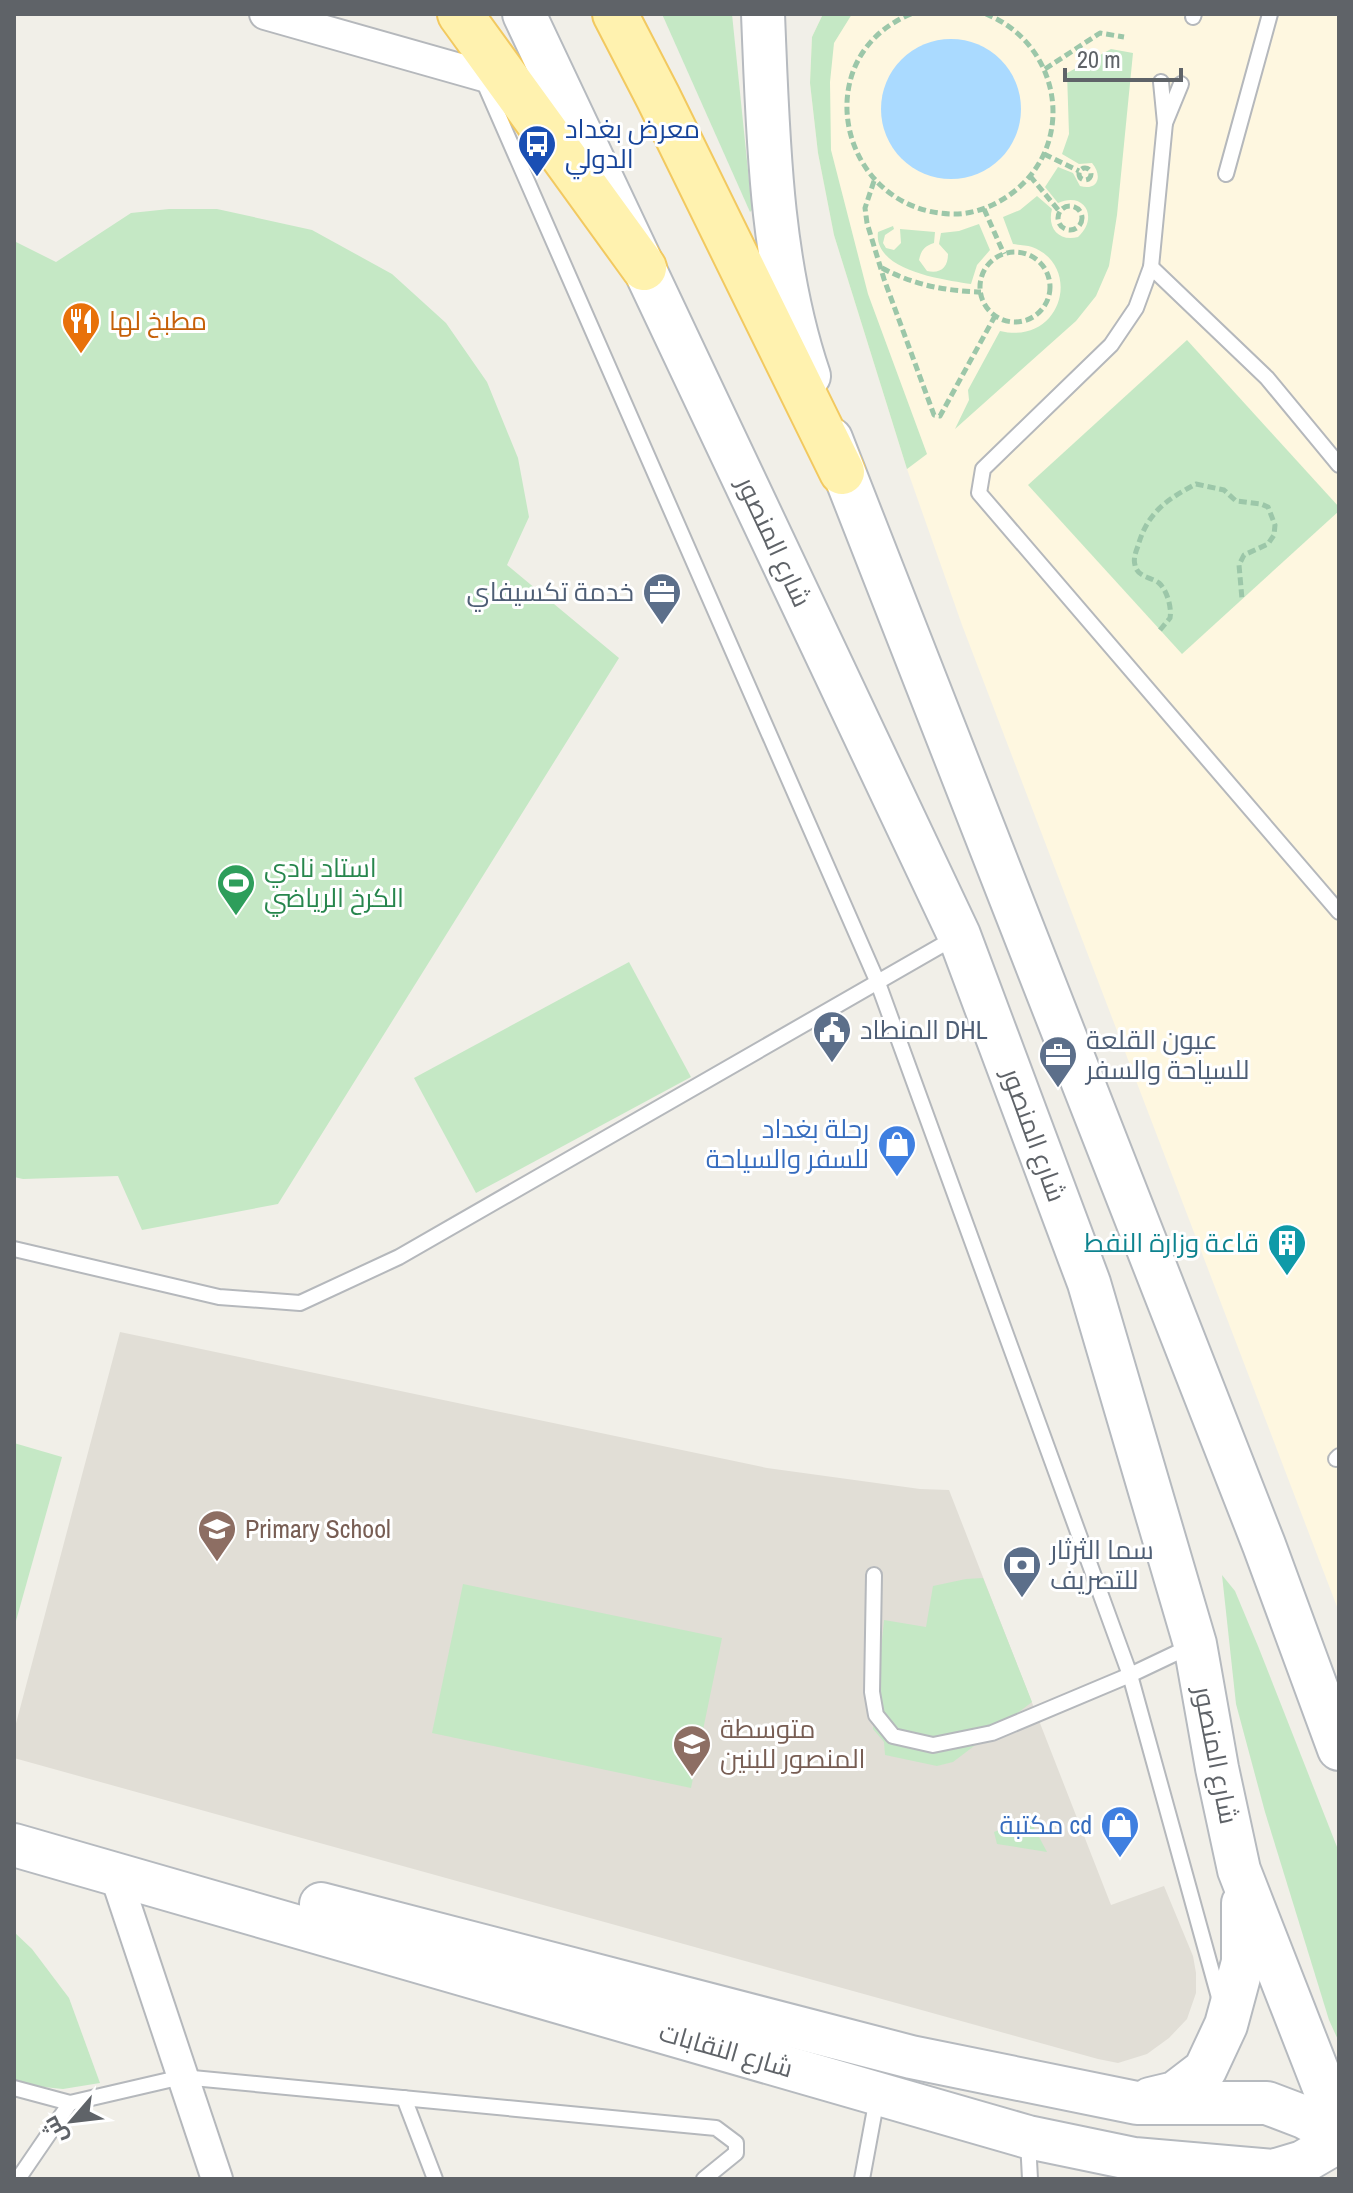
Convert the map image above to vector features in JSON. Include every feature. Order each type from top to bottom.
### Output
[{"type":"main road","points":[[460,14],[496,79],[644,268]]},
{"type":"main road","name":"شارع المنصور","points":[[524,14],[959,935],[1089,1283],[1195,1644],[1239,1870],[1339,2126]]},
{"type":"main road","points":[[615,14],[842,472]]},
{"type":"main road","points":[[763,14],[771,187],[795,334],[842,472],[1264,1545],[1339,1749]]},
{"type":"main road","name":"شارع النقابات","points":[[14,1845],[1028,2137],[1134,2159],[1273,2171],[1303,2162],[1339,2138],[1304,2117],[1267,2103],[1137,2103],[911,2057],[160,1863],[135,1865],[115,1874]]},
{"type":"main road","points":[[1137,2103],[1175,2093],[1191,2083],[1205,2070],[1226,2025],[1243,1962],[1245,1919],[1239,1870]]},
{"type":"main road","points":[[1134,2159],[1173,2179]]},
{"type":"street","points":[[265,14],[496,79]]},
{"type":"street","points":[[115,1874],[217,2179]]},
{"type":"lane","points":[[1226,174],[1270,14]]},
{"type":"lane","points":[[496,79],[878,983],[1130,1675],[1226,2025]]},
{"type":"lane","points":[[1161,82],[1165,123],[1151,267],[1136,308],[1111,345],[983,469],[979,493],[1339,912]]},
{"type":"lane","points":[[1165,123],[1181,84]]},
{"type":"lane","points":[[1151,267],[1267,378],[1339,465]]},
{"type":"lane","points":[[14,1249],[219,1297],[300,1303],[399,1257],[959,935]]},
{"type":"lane","points":[[874,1575],[872,1692],[876,1715],[893,1736],[933,1745],[992,1733],[1195,1644]]},
{"type":"lane","points":[[14,2088],[70,2103],[182,2077],[716,2128],[736,2143],[736,2153],[704,2179]]},
{"type":"lane","points":[[862,2179],[878,2094]]},
{"type":"lane","points":[[404,2098],[435,2179]]},
{"type":"lane","points":[[18,2179],[70,2103]]},
{"type":"lane","points":[[1028,2137],[1030,2179]]},
{"type":"path","points":[[911,14],[880,33],[860,59],[848,89],[846,122],[855,154],[874,181],[897,200],[925,211],[954,214],[984,209],[1016,190],[1030,176],[1044,154],[1052,126],[1053,97],[1045,69],[1027,41],[1002,20],[986,14]]},
{"type":"path","points":[[1045,69],[1100,33],[1124,37]]},
{"type":"path","points":[[1044,154],[1079,171]]},
{"type":"path","points":[[1030,176],[1060,212]]},
{"type":"path","points":[[874,181],[865,208],[867,223],[934,415],[940,416],[995,316]]},
{"type":"path","points":[[1070,205],[1078,208],[1082,215],[1080,226],[1068,231],[1061,227],[1058,220],[1060,212],[1070,205]]},
{"type":"path","points":[[984,209],[1004,254]]},
{"type":"path","points":[[1021,252],[1033,256],[1048,274],[1049,296],[1045,306],[1027,320],[1005,321],[986,308],[981,292],[982,274],[988,264],[1004,254],[1021,252]]},
{"type":"path","points":[[880,267],[940,290],[981,292]]},
{"type":"path","points":[[1160,630],[1170,618],[1168,601],[1158,582],[1139,573],[1134,565],[1136,552],[1153,512],[1196,484],[1224,490],[1236,501],[1261,504],[1268,507],[1273,515],[1274,535],[1268,544],[1244,555],[1239,565],[1242,599]]},
{"type":"shaded area","points":[[823,14],[1339,14],[1339,1612],[962,625],[907,469],[834,235],[818,153],[810,83],[812,37]]},
{"type":"shaded area","name":"متوسطة المنصور للبنين","points":[[120,1332],[767,1468],[920,1489],[949,1490],[1111,1905],[1164,1886],[1193,1956],[1196,1973],[1196,1993],[1187,2019],[1169,2038],[1147,2054],[1118,2063],[1098,2059],[14,1758],[14,1731]]},
{"type":"green space","points":[[662,14],[732,14],[750,212]]},
{"type":"green space","points":[[823,14],[852,14],[834,43],[830,82],[831,150],[868,294],[927,454],[907,469],[834,235],[818,153],[810,83],[812,37]]},
{"type":"green space","points":[[1111,49],[1133,53],[1109,266],[1096,296],[1076,321],[955,429],[969,400],[968,390],[1000,331],[1021,332],[1038,327],[1051,316],[1058,302],[1061,286],[1057,270],[1048,257],[1032,247],[1013,244],[1003,217],[1020,210],[1037,196],[1052,209],[1051,222],[1060,235],[1078,237],[1084,230],[1088,215],[1082,203],[1067,200],[1058,203],[1045,187],[1058,167],[1073,173],[1080,186],[1091,186],[1097,181],[1092,163],[1079,164],[1062,154],[1069,134],[1067,73]]},
{"type":"green space","name":"استاد نادي الكرخ الرياضي","points":[[217,209],[312,230],[392,274],[446,323],[487,382],[518,458],[529,517],[507,565],[619,658],[278,1204],[142,1230],[118,1176],[14,1177],[14,241],[56,262],[131,213]]},
{"type":"green space","points":[[979,224],[990,250],[977,265],[971,284],[929,276],[898,265],[879,245],[878,232],[893,226],[883,243],[886,248],[894,250],[901,243],[900,229],[935,232],[934,243],[924,249],[919,260],[927,271],[936,272],[945,266],[948,259],[948,254],[939,244],[941,233]]},
{"type":"green space","points":[[1187,340],[1339,507],[1339,511],[1182,654],[1028,485]]},
{"type":"green space","points":[[629,962],[691,1077],[476,1193],[414,1078]]},
{"type":"green space","points":[[14,1443],[62,1457],[14,1628]]},
{"type":"green space","points":[[1222,1575],[1235,1591],[1339,1852],[1339,2042],[1329,2020],[1265,1812],[1236,1704]]},
{"type":"green space","points":[[983,1578],[1032,1702],[953,1762],[937,1766],[885,1755],[884,1742],[873,1729],[884,1620],[926,1627],[933,1586]]},
{"type":"green space","points":[[463,1584],[722,1638],[691,1788],[432,1733]]},
{"type":"green space","points":[[1029,1818],[1047,1852],[997,1844],[994,1832]]},
{"type":"green space","points":[[14,1932],[32,1949],[69,1998],[100,2083],[63,2089],[14,2084]]},
{"type":"water","points":[[951,39],[978,44],[1001,59],[1016,82],[1021,109],[1016,136],[1001,159],[978,174],[951,179],[924,174],[901,159],[886,136],[881,109],[886,82],[901,59],[924,44]]},
{"type":"place","name":"معرض بغداد الدولي","points":[[537,178]]},
{"type":"place","name":"مطبخ لها","points":[[81,355]]},
{"type":"place","name":"خدمة تكسيفاي","points":[[662,626]]},
{"type":"place","name":"استاد نادي الكرخ الرياضي","points":[[236,917]]},
{"type":"place","name":"المنطاد DHL","points":[[832,1064]]},
{"type":"place","name":"عيون القلعة للسياحة والسفر","points":[[1058,1089]]},
{"type":"place","name":"رحلة بغداد للسفر والسياحة","points":[[897,1178]]},
{"type":"place","name":"قاعة وزارة النفط","points":[[1287,1277]]},
{"type":"place","name":"Primary School","points":[[217,1563]]},
{"type":"place","name":"سما الثرثار للتصريف","points":[[1022,1599]]},
{"type":"place","name":"متوسطة المنصور للبنين","points":[[692,1778]]},
{"type":"place","name":"مكتبة cd","points":[[1120,1859]]}]
